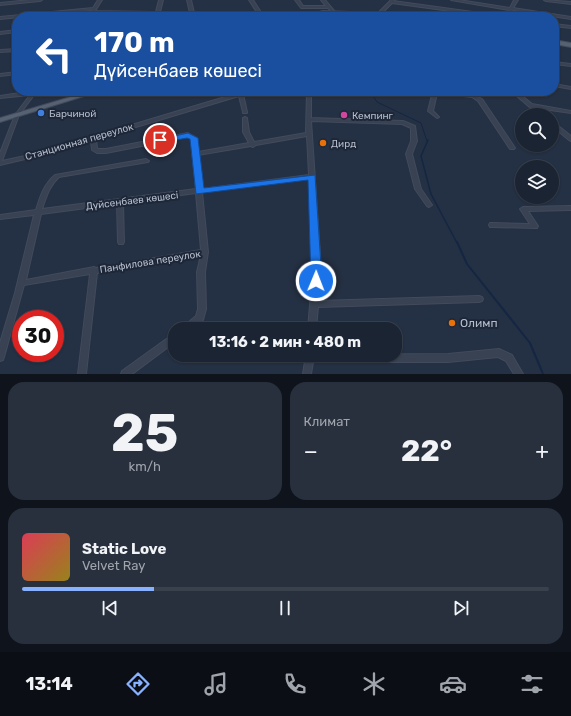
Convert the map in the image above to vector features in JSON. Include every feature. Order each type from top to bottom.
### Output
[{"type":"main road","points":[[559,43],[571,45]]},
{"type":"main road","points":[[0,120],[80,96]]},
{"type":"street","points":[[0,4],[40,0]]},
{"type":"street","points":[[94,10],[100,0]]},
{"type":"street","points":[[158,12],[161,0]]},
{"type":"street","points":[[189,0],[192,12]]},
{"type":"street","points":[[251,0],[259,12]]},
{"type":"street","points":[[297,0],[302,7],[328,7]]},
{"type":"street","points":[[323,0],[333,12]]},
{"type":"street","points":[[445,8],[453,0],[531,12]]},
{"type":"street","points":[[511,12],[516,0]]},
{"type":"street","points":[[546,0],[570,2]]},
{"type":"street","points":[[381,12],[392,1],[470,12]]},
{"type":"street","points":[[50,12],[94,10],[137,12]]},
{"type":"street","points":[[559,16],[571,18]]},
{"type":"street","points":[[0,18],[12,17]]},
{"type":"street","points":[[559,26],[571,28]]},
{"type":"street","points":[[0,33],[12,32]]},
{"type":"street","points":[[0,52],[12,51]]},
{"type":"street","points":[[559,64],[571,65]]},
{"type":"street","points":[[0,74],[12,73]]},
{"type":"street","points":[[559,85],[571,88]]},
{"type":"street","points":[[0,97],[12,95]]},
{"type":"street","points":[[0,162],[17,115],[31,96]]},
{"type":"street","name":"Станционная переулок","points":[[0,162],[40,154],[233,96]]},
{"type":"street","points":[[240,96],[245,115],[246,132],[253,146]]},
{"type":"street","points":[[309,96],[308,119],[317,269],[313,322]]},
{"type":"street","points":[[434,96],[430,111],[437,117]]},
{"type":"street","points":[[473,96],[480,100],[512,148]]},
{"type":"street","points":[[519,96],[533,108]]},
{"type":"street","points":[[529,105],[571,112]]},
{"type":"street","points":[[308,119],[403,123],[413,127],[414,141],[409,154],[418,189],[429,205]]},
{"type":"street","points":[[559,130],[571,139]]},
{"type":"street","points":[[196,154],[253,146],[309,134]]},
{"type":"street","points":[[93,138],[94,149],[97,151],[106,151],[188,135],[194,138],[205,252],[201,272],[202,309],[200,318],[195,322]]},
{"type":"street","points":[[0,357],[22,283],[38,211],[53,177],[146,161]]},
{"type":"street","name":"Дүйсенбаев көшесі","points":[[0,217],[38,211],[200,192],[312,176]]},
{"type":"street","points":[[120,202],[121,242]]},
{"type":"street","points":[[492,225],[535,226],[523,209],[571,208]]},
{"type":"street","name":"Панфилова переулок","points":[[22,283],[205,252]]},
{"type":"street","name":"Панфилова переулок","points":[[82,374],[94,270]]},
{"type":"street","points":[[315,304],[479,299]]},
{"type":"street","points":[[125,374],[168,342]]},
{"type":"street","points":[[402,357],[448,358],[499,353],[509,358],[519,374]]},
{"type":"street","points":[[307,374],[309,362]]},
{"type":"waterway","points":[[373,96],[377,102],[421,123],[427,141]]},
{"type":"waterway","points":[[428,140],[421,156],[431,194],[457,243]]},
{"type":"waterway","points":[[457,242],[467,264],[530,343],[543,374]]},
{"type":"place","name":"Барчиной","points":[[41,113]]},
{"type":"place","name":"Кемпинг","points":[[344,115]]},
{"type":"place","name":"Дирд","points":[[323,143]]},
{"type":"place","name":"Олимп","points":[[452,323]]},
{"type":"route","points":[[160,140],[188,135],[194,138],[200,192],[312,176],[317,269],[316,281]]}]
